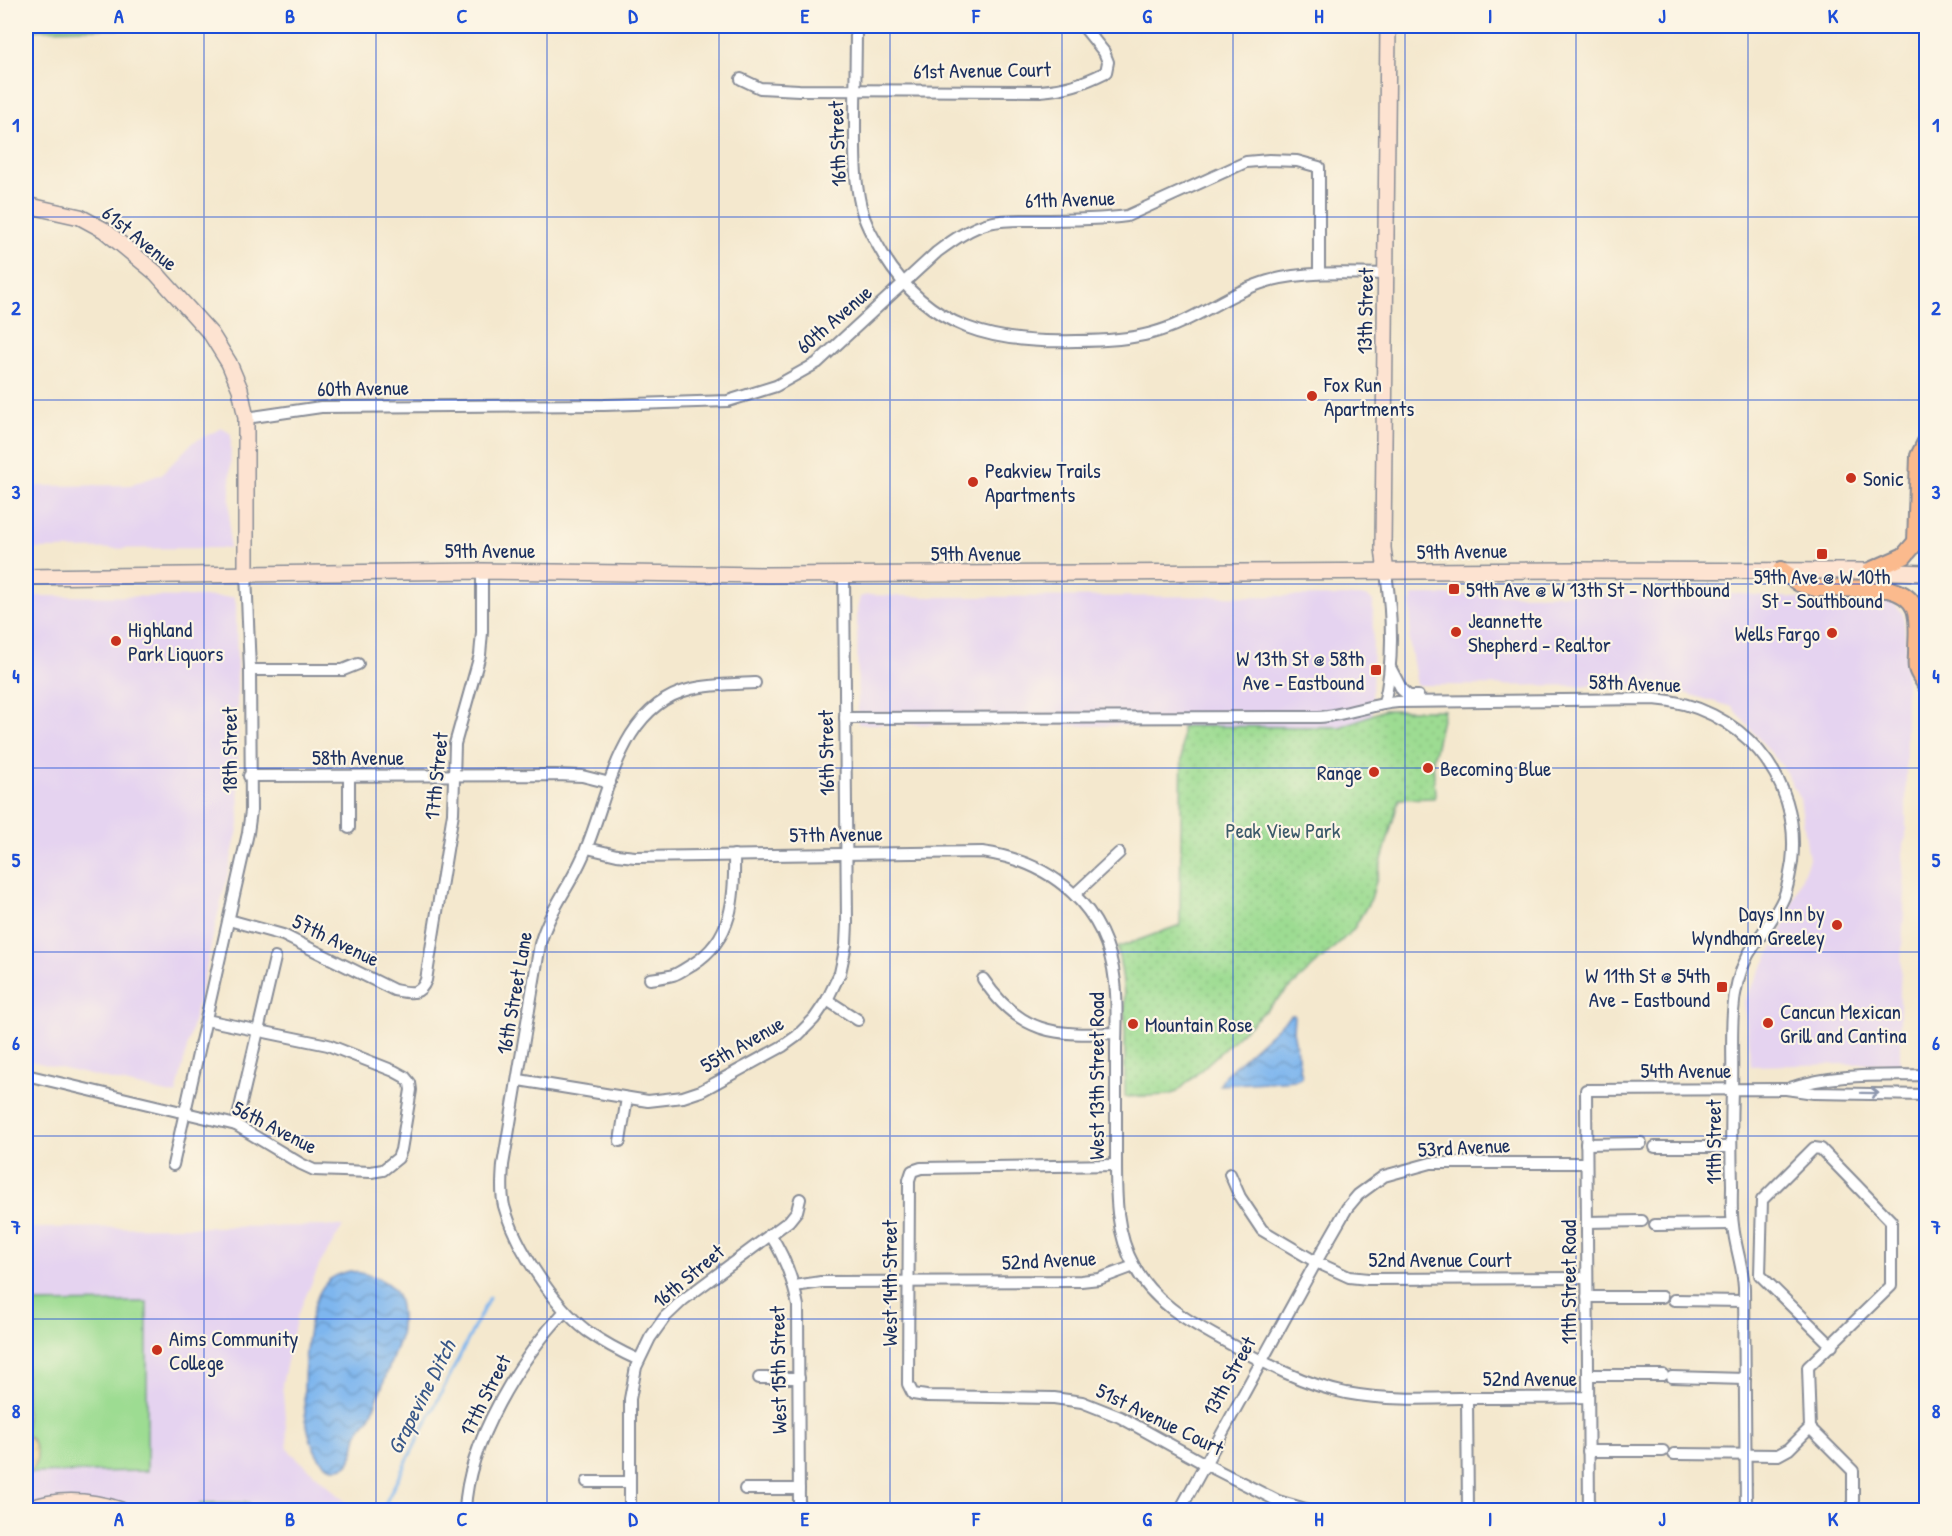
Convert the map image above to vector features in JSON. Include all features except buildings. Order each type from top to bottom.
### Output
[{"type":"main road","name":"13th Street","points":[[1386,573],[1383,548],[1388,26]]},
{"type":"main road","name":"61st Avenue","points":[[26,205],[80,218],[104,231],[156,273],[211,334]]},
{"type":"main road","name":"18th Street","points":[[211,334],[229,363],[240,389],[246,418],[246,573]]},
{"type":"main road","points":[[1870,571],[1904,556],[1917,542],[1919,456],[1926,442]]},
{"type":"main road","name":"59th Avenue","points":[[26,577],[482,571],[766,576],[1781,570],[1926,573]]},
{"type":"main road","points":[[1781,570],[1799,584],[1816,588],[1888,589],[1908,597],[1915,605],[1917,615],[1917,669],[1926,685]]},
{"type":"main road","points":[[26,1510],[41,1504],[81,1502],[121,1510]]},
{"type":"street","name":"16th Street","points":[[856,26],[856,185],[861,209],[871,233],[896,276],[904,285]]},
{"type":"street","name":"61st Avenue Court","points":[[741,79],[759,88],[799,90],[1040,91],[1074,87],[1106,72],[1108,62],[1104,52],[1083,26]]},
{"type":"street","name":"61th Avenue","points":[[904,285],[937,252],[956,238],[990,223],[1011,220],[1109,219],[1127,216],[1246,162],[1269,160],[1297,161],[1319,167],[1319,273]]},
{"type":"street","name":"60th Avenue","points":[[246,418],[321,407],[604,405],[728,401],[776,386],[817,363],[904,285],[929,308],[982,333],[1027,341],[1061,342],[1120,340],[1154,332],[1187,321],[1230,297],[1269,281],[1319,273],[1386,274]]},
{"type":"street","name":"17th Street","points":[[423,986],[453,813],[455,744],[480,655],[482,571]]},
{"type":"street","name":"18th Street","points":[[173,1165],[229,920],[251,812],[250,670],[246,573]]},
{"type":"street","name":"13th Street","points":[[1384,703],[1389,685],[1390,665],[1390,601],[1386,573]]},
{"type":"street","name":"16th Street","points":[[827,1000],[840,973],[846,945],[844,574]]},
{"type":"street","points":[[250,670],[343,670],[358,664]]},
{"type":"street","name":"58th Avenue","points":[[1390,665],[1402,690],[1409,696],[1442,697],[1450,700]]},
{"type":"street","name":"16th Street Lane","points":[[639,1360],[595,1336],[565,1311],[535,1270],[514,1232],[504,1206],[503,1166],[540,944],[545,925],[587,848],[620,753],[633,730],[656,705],[681,692],[694,688],[755,683]]},
{"type":"street","name":"58th Avenue","points":[[845,717],[1319,717],[1341,715],[1384,703],[1450,700],[1654,699],[1689,704],[1725,720],[1753,742],[1781,788]]},
{"type":"street","name":"58th Avenue","points":[[249,776],[567,775],[610,783]]},
{"type":"street","points":[[349,777],[349,828]]},
{"type":"street","name":"11th Street","points":[[1746,1510],[1743,1274],[1732,1224],[1733,1013],[1739,978],[1747,957],[1784,897],[1791,868],[1793,830],[1788,803],[1781,788]]},
{"type":"street","name":"57th Avenue","points":[[587,848],[634,857],[965,851],[1001,854],[1040,869],[1075,894]]},
{"type":"street","points":[[1075,894],[1119,853]]},
{"type":"street","points":[[650,979],[675,975],[700,959],[717,940],[733,904],[734,855]]},
{"type":"street","name":"West 13th Street Road","points":[[1075,894],[1093,918],[1109,952],[1115,983],[1116,1165],[1119,1226],[1134,1266]]},
{"type":"street","name":"57th Avenue","points":[[229,920],[283,935],[394,990],[419,992],[423,986]]},
{"type":"street","points":[[236,1125],[275,958]]},
{"type":"street","points":[[983,979],[995,997],[1010,1012],[1028,1023],[1048,1031],[1070,1034],[1116,1033]]},
{"type":"street","points":[[827,1000],[858,1020]]},
{"type":"street","name":"55th Avenue","points":[[519,1080],[648,1101],[683,1097],[701,1091],[783,1047],[814,1019],[827,1000]]},
{"type":"street","points":[[206,1020],[258,1031]]},
{"type":"street","name":"56th Avenue","points":[[26,1075],[236,1125],[314,1170],[371,1172],[383,1170],[398,1158],[410,1086],[405,1077],[328,1045],[258,1031]]},
{"type":"street","name":"54th Avenue","points":[[1786,1089],[1811,1081],[1926,1075]]},
{"type":"street","name":"54th Avenue","points":[[1586,1090],[1786,1089],[1814,1093],[1926,1095]]},
{"type":"street","name":"11th Street Road","points":[[1586,1090],[1589,1510]]},
{"type":"street","points":[[620,1141],[627,1098]]},
{"type":"street","points":[[1586,1144],[1641,1143]]},
{"type":"street","points":[[1654,1147],[1731,1147]]},
{"type":"street","points":[[1760,1275],[1762,1200],[1814,1148],[1821,1149],[1891,1221],[1891,1286],[1808,1368],[1810,1428],[1853,1471],[1853,1510]]},
{"type":"street","name":"53rd Avenue","points":[[1316,1262],[1347,1208],[1363,1190],[1384,1176],[1431,1163],[1586,1163]]},
{"type":"street","name":"West 14th Street","points":[[914,1394],[908,1384],[909,1180],[912,1171],[921,1167],[1116,1165]]},
{"type":"street","name":"52nd Avenue Court","points":[[1230,1174],[1240,1197],[1262,1230],[1316,1262],[1349,1276],[1368,1279],[1587,1278]]},
{"type":"street","name":"16th Street","points":[[630,1510],[630,1399],[639,1360],[650,1338],[665,1317],[677,1306],[789,1221],[797,1211],[800,1199]]},
{"type":"street","points":[[1587,1222],[1642,1221]]},
{"type":"street","points":[[1655,1225],[1732,1224]]},
{"type":"street","name":"West 15th Street","points":[[770,1234],[783,1255],[795,1286],[798,1306],[799,1510]]},
{"type":"street","name":"13th Street","points":[[1180,1510],[1316,1262]]},
{"type":"street","name":"52nd Avenue","points":[[795,1286],[821,1282],[1081,1281],[1099,1279],[1134,1266],[1147,1286],[1181,1317],[1261,1361],[1303,1381],[1346,1393],[1386,1399],[1588,1397]]},
{"type":"street","points":[[1743,1274],[1760,1275],[1832,1346]]},
{"type":"street","points":[[1587,1297],[1662,1297]]},
{"type":"street","points":[[1674,1300],[1744,1301]]},
{"type":"street","name":"17th Street","points":[[465,1510],[470,1474],[479,1447],[505,1392],[541,1336],[565,1311]]},
{"type":"street","points":[[1588,1375],[1745,1379]]},
{"type":"street","points":[[759,1378],[799,1378]]},
{"type":"street","name":"51st Avenue Court","points":[[914,1394],[1054,1398],[1082,1402],[1120,1417],[1278,1501],[1309,1510]]},
{"type":"street","points":[[1467,1398],[1468,1510]]},
{"type":"street","points":[[1588,1451],[1778,1455],[1810,1428]]},
{"type":"street","points":[[587,1482],[630,1482]]},
{"type":"street","points":[[745,1489],[799,1489]]},
{"type":"shaded area","points":[[222,428],[231,434],[229,548],[26,549],[26,486],[130,485],[162,474],[193,442]]},
{"type":"shaded area","points":[[1741,594],[1833,601],[1892,601],[1903,614],[1906,642],[1906,837],[1902,853],[1905,891],[1900,987],[1900,1063],[1751,1066],[1744,1001],[1781,933],[1809,859],[1800,799],[1783,767],[1732,707],[1661,686],[1417,685],[1409,640],[1412,595]]},
{"type":"shaded area","points":[[867,595],[932,597],[1367,596],[1373,602],[1372,715],[1340,727],[858,724],[857,609],[860,597]]},
{"type":"shaded area","points":[[26,596],[234,597],[236,604],[239,825],[176,1095],[26,1060]]},
{"type":"shaded area","name":"Aims Community College","points":[[343,1226],[320,1264],[297,1316],[282,1384],[288,1450],[355,1510],[26,1510],[26,1228]]},
{"type":"green space","points":[[26,26],[312,26],[26,30]]},
{"type":"green space","name":"Peak View Park","points":[[1384,710],[1444,710],[1433,759],[1435,795],[1434,798],[1399,799],[1371,899],[1353,930],[1177,1092],[1168,1095],[1125,1097],[1125,1003],[1117,948],[1180,925],[1182,726],[1340,727]]},
{"type":"green space","points":[[147,1302],[147,1471],[26,1473],[26,1303]]},
{"type":"green space","points":[[200,1503],[249,1503],[249,1510],[200,1510]]},
{"type":"sand","points":[[26,1435],[34,1443],[37,1455],[35,1466],[26,1473]]},
{"type":"water","points":[[1291,1015],[1294,1015],[1293,1031],[1302,1077],[1296,1080],[1220,1085],[1225,1075]]},
{"type":"water","points":[[350,1271],[378,1278],[394,1290],[401,1309],[400,1337],[371,1415],[358,1433],[349,1463],[336,1468],[324,1463],[310,1438],[305,1411],[304,1373],[309,1330],[319,1294],[331,1278]]},
{"type":"waterway","name":"Grapevine Ditch","points":[[382,1510],[489,1298]]},
{"type":"place","name":"Fox Run Apartments","points":[[1312,396]]},
{"type":"place","name":"Sonic","points":[[1851,478]]},
{"type":"place","name":"Peakview Trails Apartments","points":[[973,482]]},
{"type":"place","name":"59th Ave @ W 10th St - Southbound","points":[[1822,554]]},
{"type":"place","name":"59th Ave @ W 13th St - Northbound","points":[[1454,589]]},
{"type":"place","name":"Jeannette Shepherd - Realtor","points":[[1456,632]]},
{"type":"place","name":"Wells Fargo","points":[[1832,633]]},
{"type":"place","name":"Highland Park Liquors","points":[[116,641]]},
{"type":"place","name":"W 13th St @ 58th Ave - Eastbound","points":[[1376,670]]},
{"type":"place","name":"Becoming Blue","points":[[1428,768]]},
{"type":"place","name":"Range","points":[[1374,772]]},
{"type":"place","name":"Days Inn by Wyndham Greeley","points":[[1837,925]]},
{"type":"place","name":"W 11th St @ 54th Ave - Eastbound","points":[[1722,987]]},
{"type":"place","name":"Cancun Mexican Grill and Cantina","points":[[1768,1023]]},
{"type":"place","name":"Mountain Rose","points":[[1133,1024]]},
{"type":"place","name":"Aims Community College","points":[[157,1350]]}]
